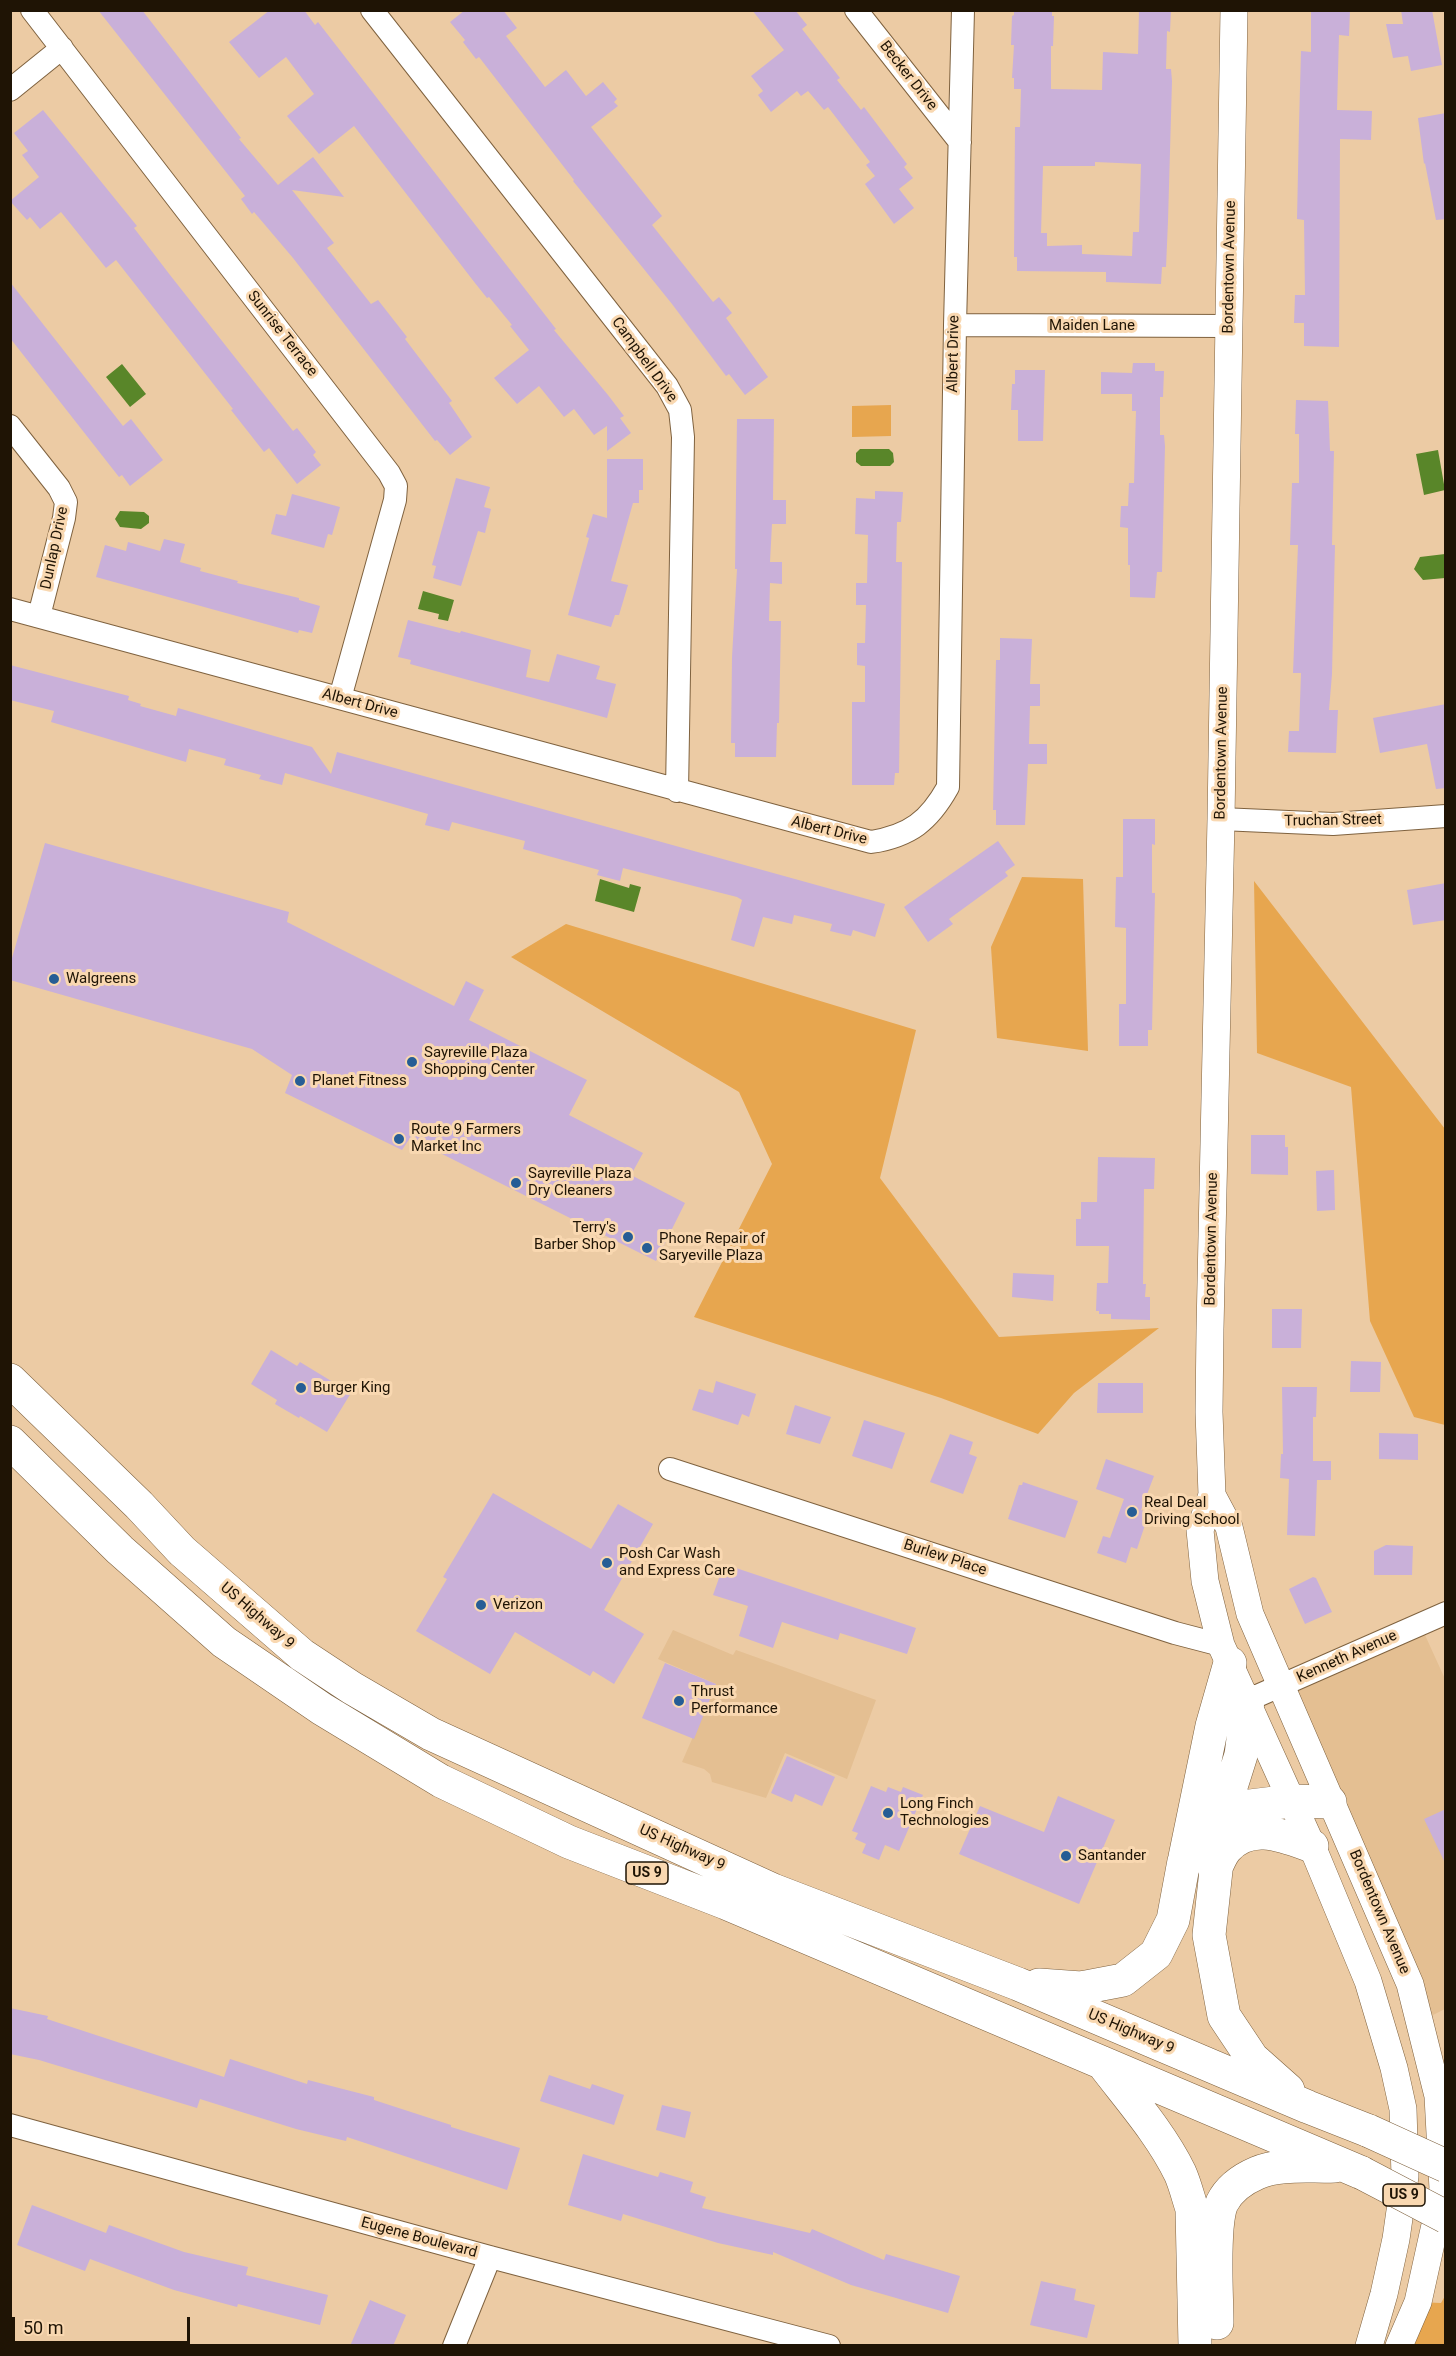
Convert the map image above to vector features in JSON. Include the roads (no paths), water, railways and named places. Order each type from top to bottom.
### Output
[{"type":"highway","name":"US Highway 9","points":[[10,1380],[139,1505],[182,1551],[302,1655],[352,1688],[431,1734],[773,1890],[1017,1984],[1369,2131],[1446,2166]]},
{"type":"highway","name":"US 9","points":[[10,1442],[120,1550],[224,1642],[322,1709],[441,1781],[569,1842],[726,1903],[1353,2170],[1446,2217]]},
{"type":"highway","points":[[1017,1984],[1081,1988],[1123,1980],[1156,1954],[1173,1920],[1226,1654]]},
{"type":"highway","points":[[1248,1701],[1241,1755],[1222,1815],[1209,1935],[1224,2016],[1252,2058],[1308,2107]]},
{"type":"highway","points":[[1184,1861],[1222,1815],[1242,1807],[1291,1801],[1330,1802]]},
{"type":"highway","points":[[1215,1870],[1226,1850],[1238,1839],[1255,1832],[1280,1834],[1312,1846]]},
{"type":"highway","points":[[1103,2063],[1158,2138],[1180,2174],[1192,2209],[1195,2346]]},
{"type":"highway","points":[[1216,2346],[1217,2234],[1222,2203],[1237,2184],[1258,2172],[1287,2168],[1353,2170]]},
{"type":"street","name":"Sunrise Terrace","points":[[32,10],[389,473],[396,486],[395,500],[340,698]]},
{"type":"street","name":"Campbell Drive","points":[[372,10],[667,386],[680,410],[683,437],[677,791]]},
{"type":"street","name":"Becker Drive","points":[[856,10],[960,142]]},
{"type":"street","name":"Albert Drive","points":[[10,609],[871,842],[905,834],[918,825],[939,802],[948,788],[955,325],[963,10]]},
{"type":"street","name":"Bordentown Avenue","points":[[1234,10],[1209,1412],[1212,1495],[1200,1530],[1205,1581],[1226,1654],[1312,1846],[1368,1981],[1394,2068],[1403,2109],[1404,2186],[1384,2294],[1369,2346]]},
{"type":"street","points":[[10,90],[62,48]]},
{"type":"street","name":"Maiden Lane","points":[[955,325],[1229,326]]},
{"type":"street","name":"Dunlap Drive","points":[[10,426],[59,488],[66,502],[39,616]]},
{"type":"street","name":"Truchan Street","points":[[1221,819],[1333,824],[1446,816]]},
{"type":"street","name":"Burlew Place","points":[[670,1469],[1175,1633],[1226,1654]]},
{"type":"street","name":"Bordentown Avenue","points":[[1212,1495],[1229,1527],[1250,1614],[1410,1984],[1438,2096],[1443,2189],[1418,2302],[1399,2346]]},
{"type":"street","name":"Kenneth Avenue","points":[[1248,1701],[1446,1613]]},
{"type":"street","name":"Eugene Boulevard","points":[[10,2125],[490,2258],[829,2346]]},
{"type":"street","points":[[454,2346],[490,2258]]},
{"type":"place","name":"Walgreens","points":[[54,979]]},
{"type":"place","name":"Sayreville Plaza Shopping Center","points":[[412,1062]]},
{"type":"place","name":"Planet Fitness","points":[[300,1081]]},
{"type":"place","name":"Route 9 Farmers Market Inc","points":[[399,1139]]},
{"type":"place","name":"Sayreville Plaza Dry Cleaners","points":[[516,1183]]},
{"type":"place","name":"Terry's Barber Shop","points":[[628,1237]]},
{"type":"place","name":"Phone Repair of Saryeville Plaza","points":[[647,1248]]},
{"type":"place","name":"Burger King","points":[[301,1388]]},
{"type":"place","name":"Real Deal Driving School","points":[[1132,1512]]},
{"type":"place","name":"Posh Car Wash and Express Care","points":[[607,1563]]},
{"type":"place","name":"Verizon","points":[[481,1605]]},
{"type":"place","name":"Thrust Performance","points":[[679,1701]]},
{"type":"place","name":"Long Finch Technologies","points":[[888,1813]]},
{"type":"place","name":"Santander","points":[[1066,1856]]}]
